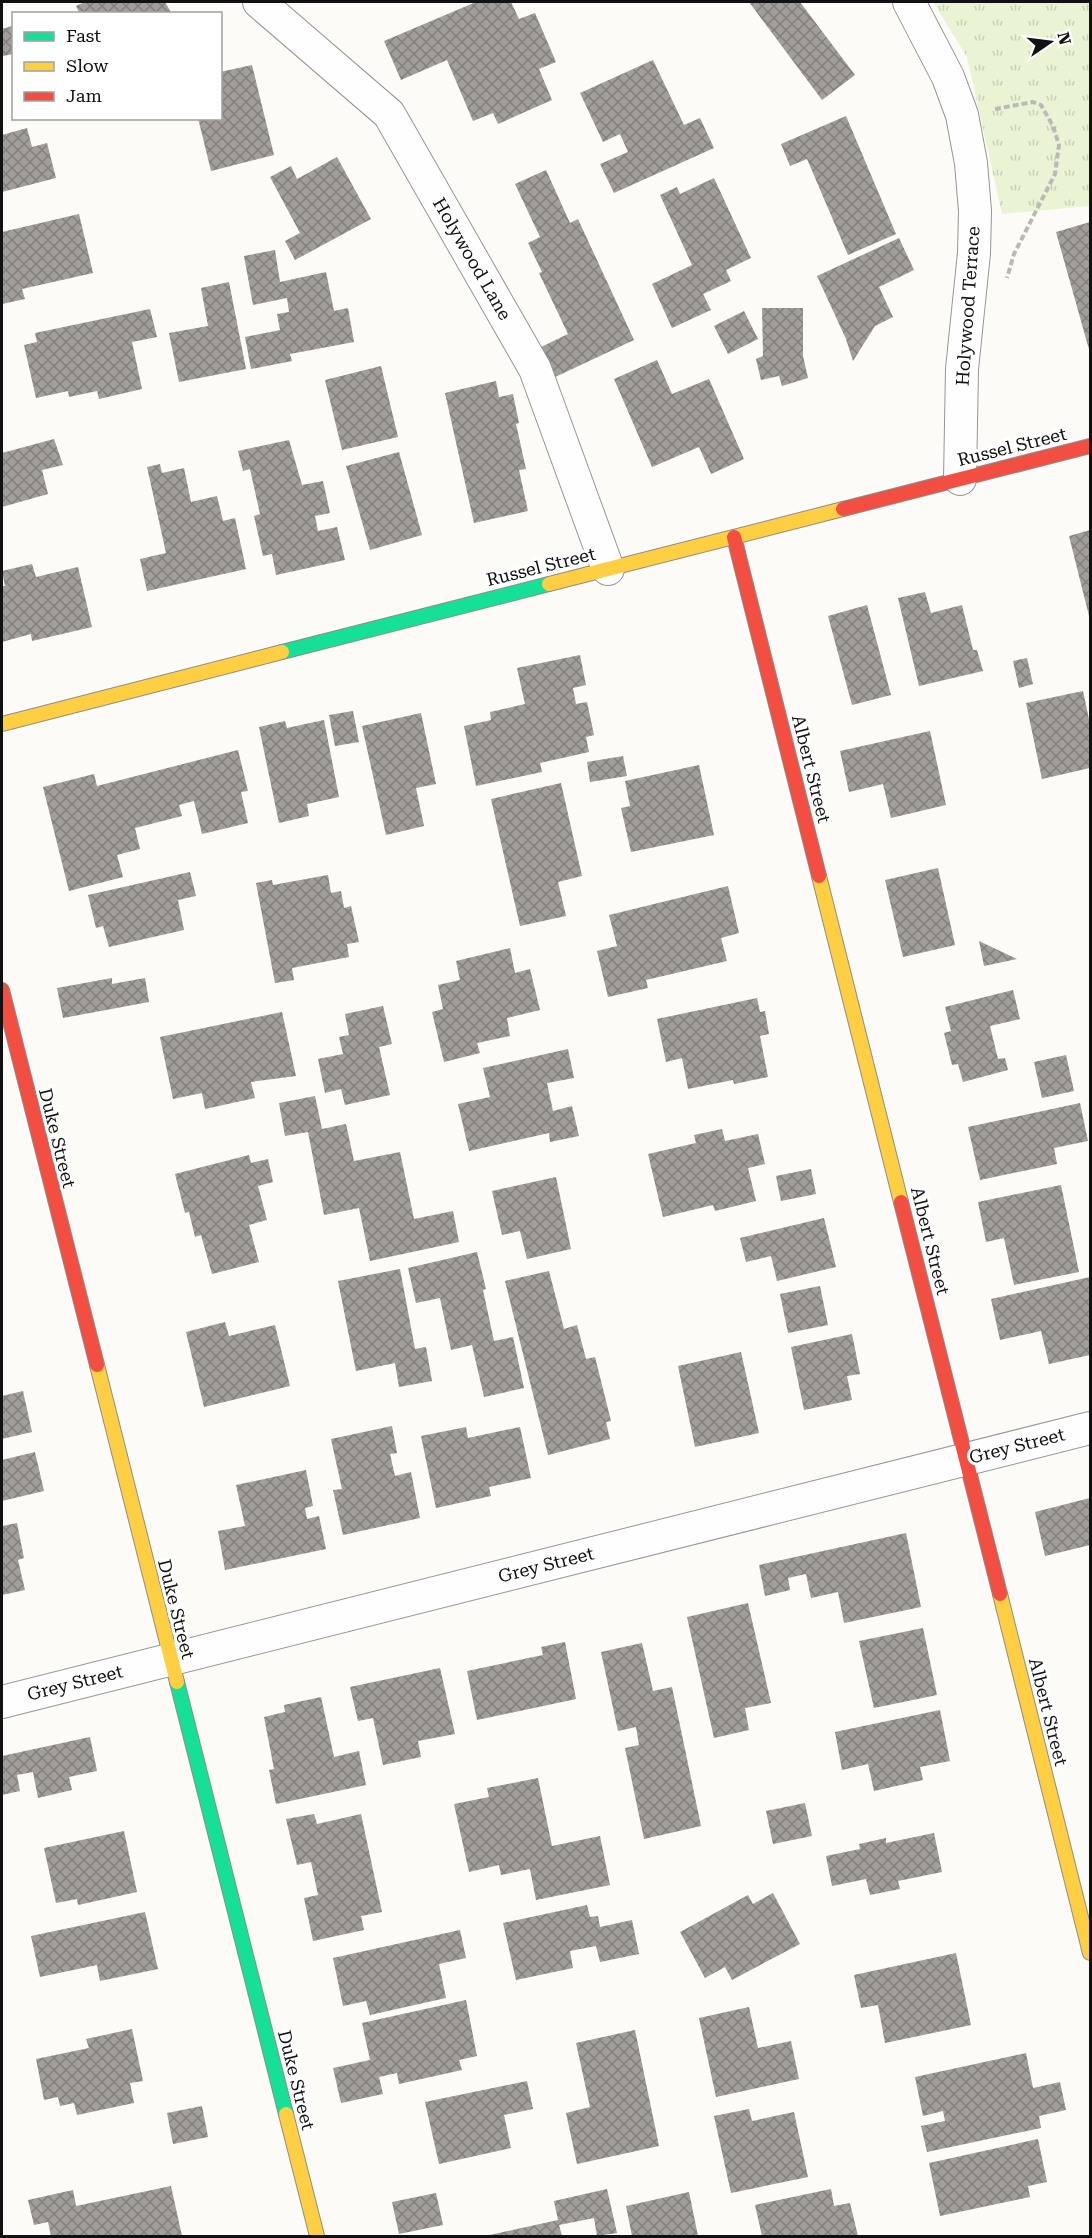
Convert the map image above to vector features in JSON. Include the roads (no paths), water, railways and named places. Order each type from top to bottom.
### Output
[{"type":"street","name":"Holywood Lane","points":[[259,2],[389,114],[535,369],[608,569]]},
{"type":"street","name":"Holywood Terrace","points":[[909,2],[948,76],[962,115],[971,163],[975,211],[972,287],[962,369],[960,479]]},
{"type":"street","name":"Russel Street","points":[[2,724],[1090,446]]},
{"type":"street","name":"Albert Street","points":[[734,537],[1090,1953]]},
{"type":"street","name":"Duke Street","points":[[2,990],[317,2236]]},
{"type":"street","name":"Grey Street","points":[[2,1702],[1090,1428]]}]
